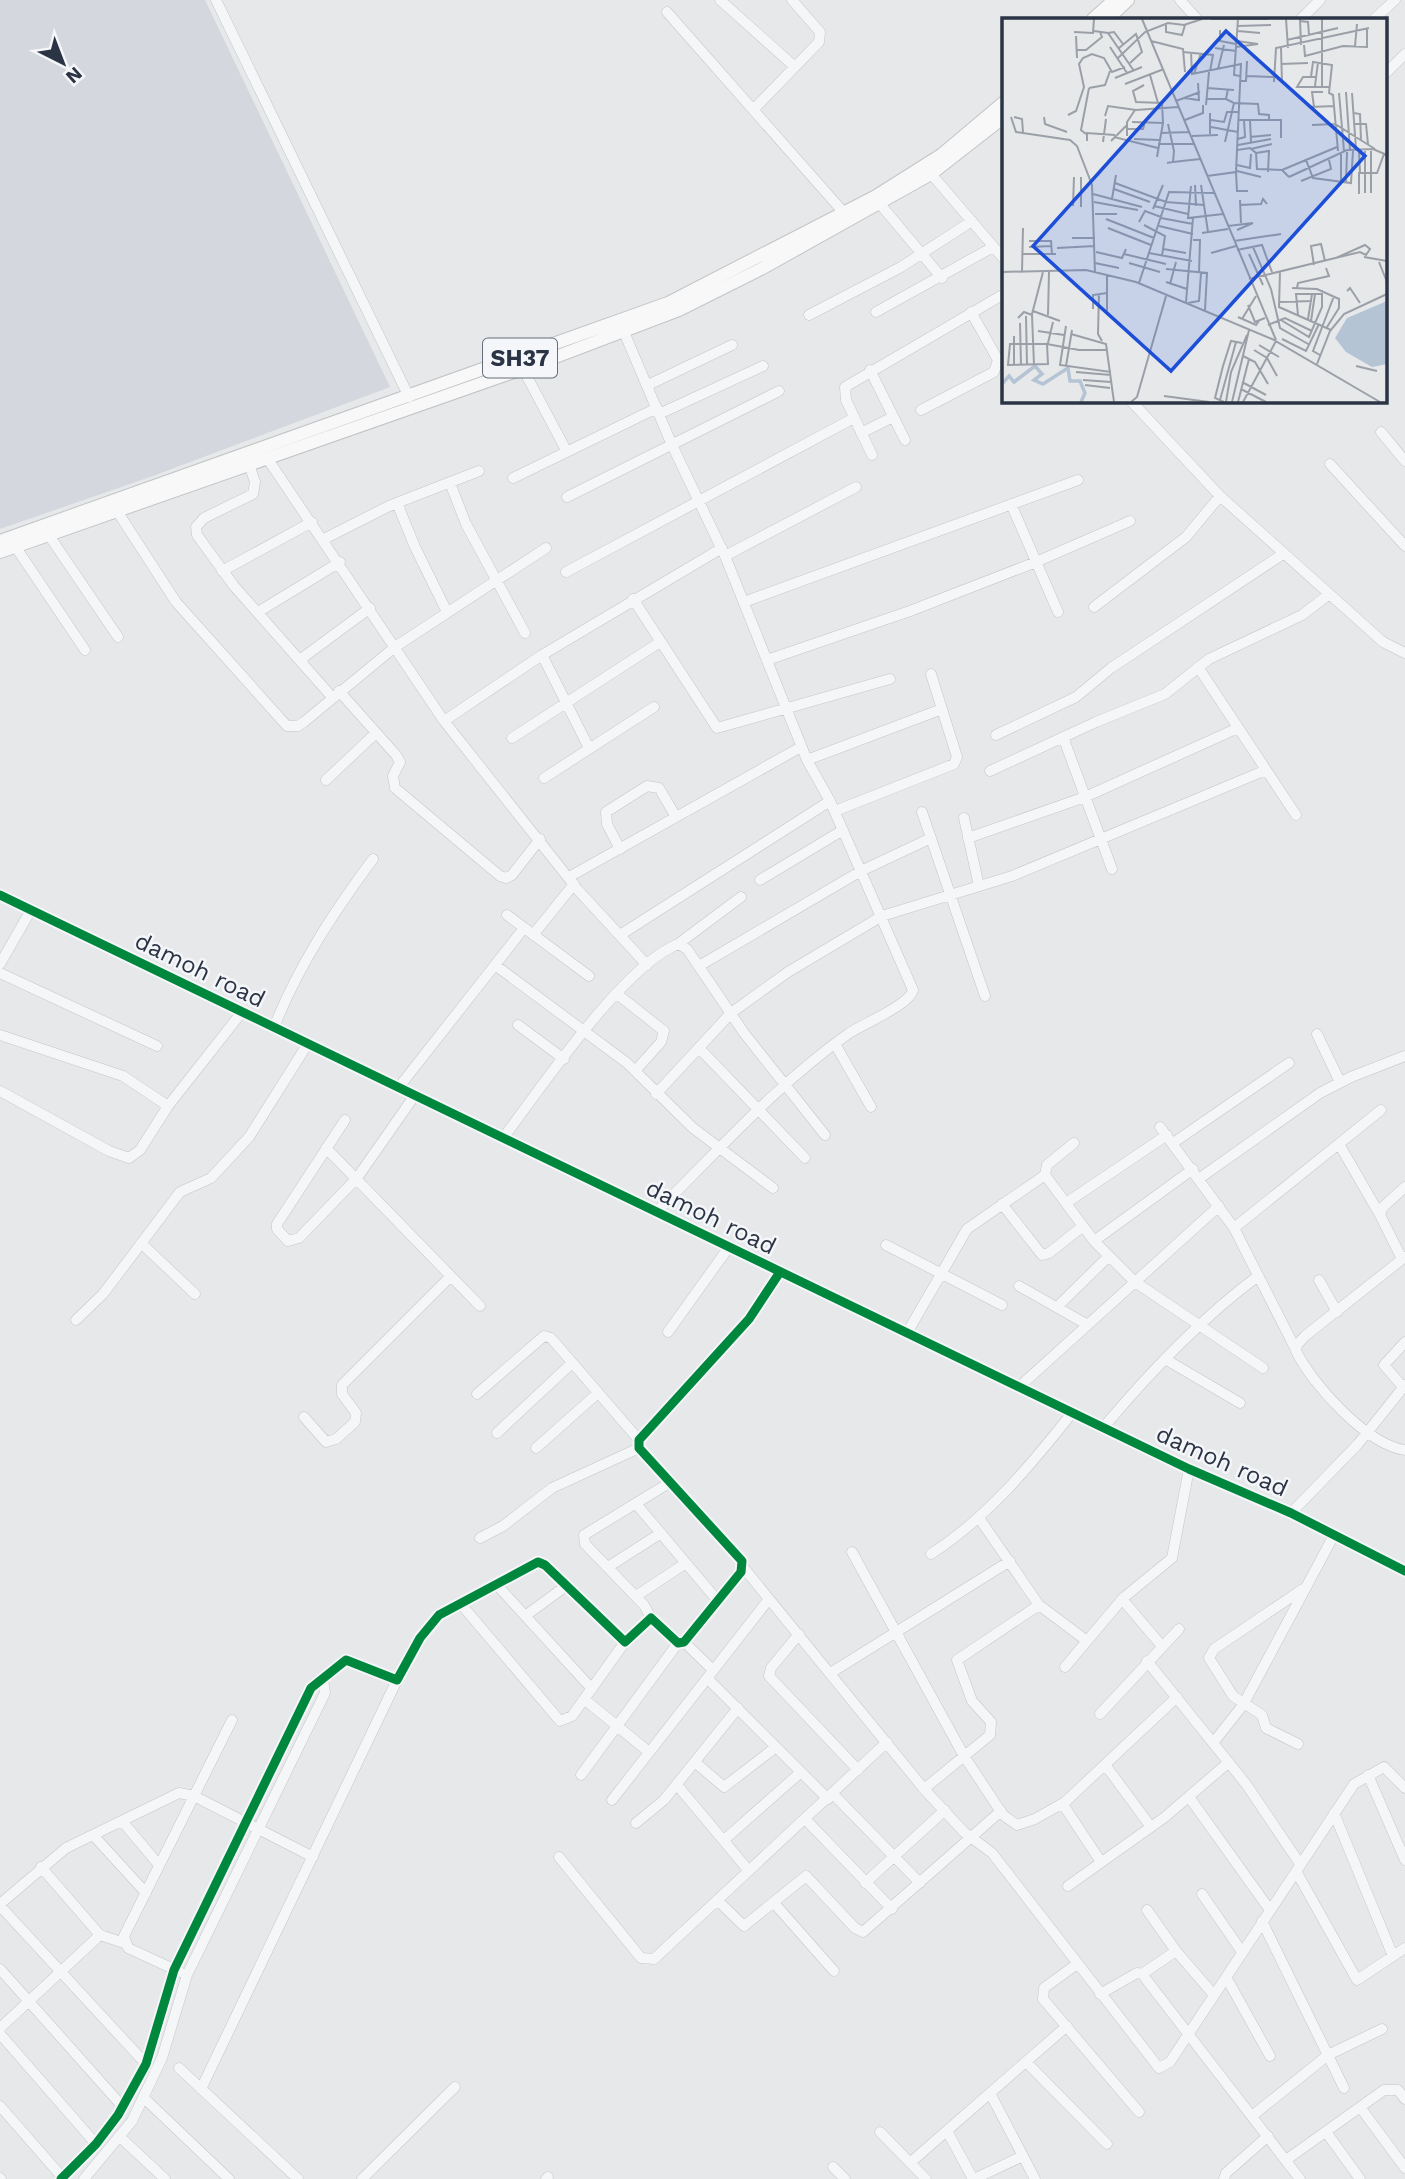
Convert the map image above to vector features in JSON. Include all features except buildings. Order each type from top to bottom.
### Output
[{"type":"main road","points":[[1094,18],[1114,0]]},
{"type":"main road","points":[[1109,18],[1129,0]]},
{"type":"main road","name":"SH37","points":[[0,541],[645,313],[721,278],[928,170],[1002,104]]},
{"type":"main road","name":"SH37","points":[[0,552],[624,332],[740,280],[880,204],[1002,118]]},
{"type":"street","points":[[216,0],[409,397]]},
{"type":"street","points":[[720,0],[795,67]]},
{"type":"street","points":[[754,109],[821,36],[792,0]]},
{"type":"street","points":[[1180,0],[1196,18]]},
{"type":"street","points":[[1302,18],[1320,0]]},
{"type":"street","points":[[1375,18],[1395,0]]},
{"type":"street","points":[[667,12],[845,214]]},
{"type":"street","points":[[1388,71],[1405,54]]},
{"type":"street","points":[[928,170],[1002,257]]},
{"type":"street","points":[[880,204],[942,278]]},
{"type":"street","points":[[808,314],[922,254],[972,221]]},
{"type":"street","points":[[876,312],[942,278],[993,247]]},
{"type":"street","points":[[872,455],[846,400],[845,387],[1002,295]]},
{"type":"street","points":[[921,410],[994,372],[998,366],[998,360],[971,312]]},
{"type":"street","points":[[624,332],[672,445],[724,552],[801,747],[835,811],[913,990],[912,995],[835,1044],[784,1085],[656,1212]]},
{"type":"street","points":[[648,385],[732,345]]},
{"type":"street","points":[[513,478],[566,450],[763,366]]},
{"type":"street","points":[[523,369],[566,450]]},
{"type":"street","points":[[870,370],[905,440]]},
{"type":"street","points":[[567,497],[779,391]]},
{"type":"street","points":[[1132,402],[1220,496],[1283,554],[1383,642],[1405,653]]},
{"type":"street","points":[[861,433],[893,417]]},
{"type":"street","points":[[566,572],[854,418]]},
{"type":"street","points":[[1381,432],[1405,461]]},
{"type":"street","points":[[268,458],[341,562],[444,720],[571,880],[647,965]]},
{"type":"street","points":[[249,464],[255,482],[253,494],[204,518],[196,527],[197,535],[222,571],[301,659],[376,733],[400,762],[393,776],[395,788],[500,876],[506,878],[512,874],[540,839]]},
{"type":"street","points":[[1330,464],[1405,546]]},
{"type":"street","points":[[324,539],[397,503],[479,471]]},
{"type":"street","points":[[744,602],[1078,480]]},
{"type":"street","points":[[450,483],[466,524],[525,633]]},
{"type":"street","points":[[444,720],[633,599],[856,487]]},
{"type":"street","points":[[1094,607],[1186,537],[1220,496]]},
{"type":"street","points":[[397,503],[447,612]]},
{"type":"street","points":[[1011,504],[1058,612]]},
{"type":"street","points":[[117,511],[176,602],[287,726],[298,726],[395,647],[546,548]]},
{"type":"street","points":[[767,660],[910,611],[1036,562],[1130,521]]},
{"type":"street","points":[[222,571],[312,522]]},
{"type":"street","points":[[48,534],[118,637]]},
{"type":"street","points":[[15,546],[85,650]]},
{"type":"street","points":[[996,735],[1076,697],[1111,668],[1283,554]]},
{"type":"street","points":[[258,612],[341,562]]},
{"type":"street","points":[[990,771],[1063,737],[1156,699],[1179,685],[1198,667],[1239,644],[1303,615],[1328,595]]},
{"type":"street","points":[[633,599],[717,727],[890,679]]},
{"type":"street","points":[[301,659],[370,608]]},
{"type":"street","points":[[512,737],[660,642]]},
{"type":"street","points":[[542,655],[589,748]]},
{"type":"street","points":[[1198,667],[1296,815]]},
{"type":"street","points":[[835,811],[954,764],[957,757],[931,674]]},
{"type":"street","points":[[544,778],[654,707]]},
{"type":"street","points":[[807,760],[942,709]]},
{"type":"street","points":[[968,838],[1085,797],[1238,728]]},
{"type":"street","points":[[326,780],[376,733]]},
{"type":"street","points":[[1063,737],[1112,869]]},
{"type":"street","points":[[533,935],[571,880],[620,849],[801,747]]},
{"type":"street","points":[[656,1094],[731,1013],[788,972],[882,916],[979,886],[1101,841],[1266,770]]},
{"type":"street","points":[[620,849],[607,824],[606,812],[647,786],[659,788],[676,817]]},
{"type":"street","points":[[620,935],[830,801]]},
{"type":"street","points":[[922,812],[985,996]]},
{"type":"street","points":[[964,818],[979,886]]},
{"type":"street","points":[[760,880],[843,830]]},
{"type":"street","points":[[699,966],[861,871],[931,838]]},
{"type":"street","points":[[274,1027],[285,998],[324,926],[373,859]]},
{"type":"street","name":"damoh road","points":[[0,895],[1103,1428],[1291,1513],[1405,1572]]},
{"type":"street","points":[[503,1138],[617,993],[647,965],[741,897]]},
{"type":"street","points":[[0,964],[31,910]]},
{"type":"street","points":[[507,915],[589,976]]},
{"type":"street","points":[[399,1087],[524,928]]},
{"type":"street","points":[[678,944],[683,945],[784,1085],[825,1135]]},
{"type":"street","points":[[495,965],[586,1031],[720,1148],[773,1188]]},
{"type":"street","points":[[0,973],[157,1046]]},
{"type":"street","points":[[617,993],[664,1031],[661,1042],[635,1071]]},
{"type":"street","points":[[0,1091],[123,1157],[135,1155],[168,1106],[242,1012]]},
{"type":"street","points":[[518,1025],[564,1059]]},
{"type":"street","points":[[1317,1034],[1340,1082]]},
{"type":"street","points":[[0,1035],[123,1076],[168,1106]]},
{"type":"street","points":[[835,1044],[871,1107]]},
{"type":"street","points":[[76,1320],[103,1294],[180,1192],[211,1178],[249,1137],[307,1045]]},
{"type":"street","points":[[699,1048],[805,1158]]},
{"type":"street","points":[[1200,1178],[1274,1124],[1340,1082],[1405,1056]]},
{"type":"street","points":[[1066,1203],[1166,1135],[1289,1063]]},
{"type":"street","points":[[345,1120],[280,1217],[277,1229],[288,1241],[299,1238],[357,1178],[415,1095]]},
{"type":"street","points":[[1234,1228],[1381,1110]]},
{"type":"street","points":[[1166,1135],[1234,1228],[1296,1351],[1321,1387],[1367,1434],[1405,1450]]},
{"type":"street","points":[[907,1333],[967,1229],[1045,1175],[1047,1164],[1074,1143]]},
{"type":"street","points":[[1296,1351],[1299,1342],[1403,1258],[1339,1144]]},
{"type":"street","points":[[326,1148],[481,1306]]},
{"type":"street","points":[[1094,1241],[1193,1169]]},
{"type":"street","points":[[1045,1175],[1094,1241],[1135,1282],[1263,1368]]},
{"type":"street","points":[[1380,1215],[1383,1207],[1405,1187]]},
{"type":"street","points":[[1002,1204],[1042,1255],[1049,1253],[1083,1226]]},
{"type":"street","points":[[1019,1387],[1219,1206]]},
{"type":"street","points":[[141,1243],[195,1294]]},
{"type":"street","points":[[886,1245],[1002,1305]]},
{"type":"street","points":[[668,1332],[729,1247]]},
{"type":"street","points":[[1057,1307],[1110,1256]]},
{"type":"street","points":[[481,1538],[503,1526],[552,1488],[639,1444],[749,1319],[780,1272]]},
{"type":"street","points":[[304,1417],[326,1442],[336,1439],[355,1422],[356,1413],[342,1394],[342,1385],[451,1276]]},
{"type":"street","points":[[1103,1428],[1164,1359],[1199,1325],[1258,1276]]},
{"type":"street","points":[[1318,1280],[1336,1312]]},
{"type":"street","points":[[1019,1286],[1088,1325]]},
{"type":"street","points":[[477,1394],[538,1338],[551,1339],[598,1393],[669,1483],[832,1672],[924,1788],[970,1837],[992,1853],[1159,2068],[1170,2062],[1354,1784],[1380,1768],[1387,1768],[1405,1788]]},
{"type":"street","points":[[1291,1513],[1367,1434],[1404,1386],[1384,1365],[1405,1342]]},
{"type":"street","points":[[1164,1359],[1240,1403]]},
{"type":"street","points":[[497,1433],[572,1363]]},
{"type":"street","points":[[536,1448],[598,1393]]},
{"type":"street","points":[[932,1554],[979,1518],[1031,1465],[1072,1413]]},
{"type":"street","points":[[1122,1599],[1172,1558],[1189,1469]]},
{"type":"street","points":[[669,1483],[584,1535],[585,1544],[648,1610],[650,1618],[681,1643],[738,1708],[801,1772],[831,1797],[920,1883]]},
{"type":"street","points":[[637,1505],[717,1600]]},
{"type":"street","points":[[979,1518],[1039,1605],[1087,1641]]},
{"type":"street","points":[[608,1567],[661,1533]]},
{"type":"street","points":[[1213,1743],[1243,1705],[1334,1535]]},
{"type":"street","points":[[852,1552],[964,1756],[1001,1811],[1017,1825],[1035,1819],[1065,1802],[1177,1697]]},
{"type":"street","points":[[832,1672],[1010,1561]]},
{"type":"street","points":[[201,2089],[397,1680],[420,1638],[439,1615],[538,1562],[545,1565],[625,1642]]},
{"type":"street","points":[[636,1597],[686,1563]]},
{"type":"street","points":[[581,1775],[681,1643],[743,1567]]},
{"type":"street","points":[[1065,1667],[1138,1580]]},
{"type":"street","points":[[496,1584],[592,1689]]},
{"type":"street","points":[[525,1616],[566,1586]]},
{"type":"street","points":[[1298,1744],[1266,1728],[1262,1715],[1233,1696],[1209,1658],[1209,1653],[1303,1590]]},
{"type":"street","points":[[612,1800],[769,1599]]},
{"type":"street","points":[[1122,1599],[1161,1645]]},
{"type":"street","points":[[460,1602],[556,1718],[566,1720],[625,1642],[650,1618]]},
{"type":"street","points":[[924,1788],[990,1735],[992,1728],[991,1722],[968,1694],[957,1660],[1039,1605]]},
{"type":"street","points":[[1100,1714],[1161,1645],[1179,1629]]},
{"type":"street","points":[[799,1634],[771,1668],[769,1676],[858,1770]]},
{"type":"street","points":[[0,2106],[62,2178],[96,2144],[123,2107],[146,2064],[174,1970],[311,1688],[346,1660],[397,1680]]},
{"type":"street","points":[[1147,1661],[1228,1762],[1298,1867],[1353,1977],[1362,1980],[1405,1948]]},
{"type":"street","points":[[91,2177],[132,2121],[162,2058],[187,1975],[325,1693],[324,1680]]},
{"type":"street","points":[[584,1699],[649,1752]]},
{"type":"street","points":[[636,1823],[664,1801],[738,1708]]},
{"type":"street","points":[[124,1943],[124,1936],[232,1720]]},
{"type":"street","points":[[559,1857],[641,1958],[647,1961],[654,1959],[887,1742]]},
{"type":"street","points":[[696,1763],[724,1787],[776,1746]]},
{"type":"street","points":[[1068,1886],[1152,1827],[1228,1762]]},
{"type":"street","points":[[1106,1766],[1152,1827]]},
{"type":"street","points":[[724,1840],[801,1772]]},
{"type":"street","points":[[1368,1775],[1405,1860]]},
{"type":"street","points":[[677,1785],[749,1871]]},
{"type":"street","points":[[146,2064],[0,1905],[66,1848],[179,1793],[194,1796],[313,1857]]},
{"type":"street","points":[[1189,1797],[1270,1910]]},
{"type":"street","points":[[1065,1802],[1064,1806],[1101,1862]]},
{"type":"street","points":[[865,1884],[945,1810]]},
{"type":"street","points":[[718,1900],[744,1926],[806,1877],[859,1931],[869,1931],[1001,1811]]},
{"type":"street","points":[[1334,1813],[1393,1956]]},
{"type":"street","points":[[806,1820],[892,1909]]},
{"type":"street","points":[[122,1821],[159,1865]]},
{"type":"street","points":[[93,1835],[146,1893]]},
{"type":"street","points":[[41,1867],[100,1935],[124,1943],[134,1952],[187,1975]]},
{"type":"street","points":[[1202,1894],[1242,1952]]},
{"type":"street","points":[[774,1903],[834,1971]]},
{"type":"street","points":[[1147,1910],[1176,1951],[1214,1995]]},
{"type":"street","points":[[1262,1921],[1344,2088]]},
{"type":"street","points":[[0,2028],[100,1935]]},
{"type":"street","points":[[1100,1994],[1137,1973],[1142,1973],[1176,1951]]},
{"type":"street","points":[[1077,1964],[1044,1988],[1042,1994],[1139,2112]]},
{"type":"street","points":[[0,1969],[123,2107]]},
{"type":"street","points":[[1142,1973],[1268,2136],[1296,2177]]},
{"type":"street","points":[[1226,1977],[1270,2056]]},
{"type":"street","points":[[911,2162],[1067,2026]]},
{"type":"street","points":[[1252,2116],[1328,2055],[1382,2029]]},
{"type":"street","points":[[0,2034],[96,2144]]},
{"type":"street","points":[[1027,2063],[1107,2144]]},
{"type":"street","points":[[180,2068],[298,2179]]},
{"type":"street","points":[[362,2179],[455,2087]]},
{"type":"street","points":[[1286,2160],[1384,2090],[1392,2088],[1405,2099]]},
{"type":"street","points":[[991,2095],[1035,2179]]},
{"type":"street","points":[[143,2097],[229,2179]]},
{"type":"street","points":[[1360,2107],[1405,2168]]},
{"type":"street","points":[[947,2131],[973,2179],[1023,2156]]},
{"type":"street","points":[[880,2132],[926,2179]]},
{"type":"street","points":[[1326,2132],[1360,2179]]},
{"type":"street","points":[[119,2136],[165,2179]]},
{"type":"street","points":[[1224,2179],[1226,2173],[1268,2136]]},
{"type":"street","points":[[833,2167],[845,2179]]},
{"type":"shaded area","points":[[0,0],[205,0],[390,387],[153,476],[0,529]]},
{"type":"cycle path","points":[[0,895],[1189,1469],[1291,1513],[1405,1571]]},
{"type":"cycle path","points":[[61,2179],[96,2144],[118,2115],[146,2064],[174,1970],[311,1688],[346,1660],[397,1680],[420,1638],[439,1615],[538,1562],[545,1565],[625,1642],[651,1618],[678,1643],[684,1642],[741,1572],[742,1561],[639,1448],[639,1440],[749,1319],[780,1272]]}]
